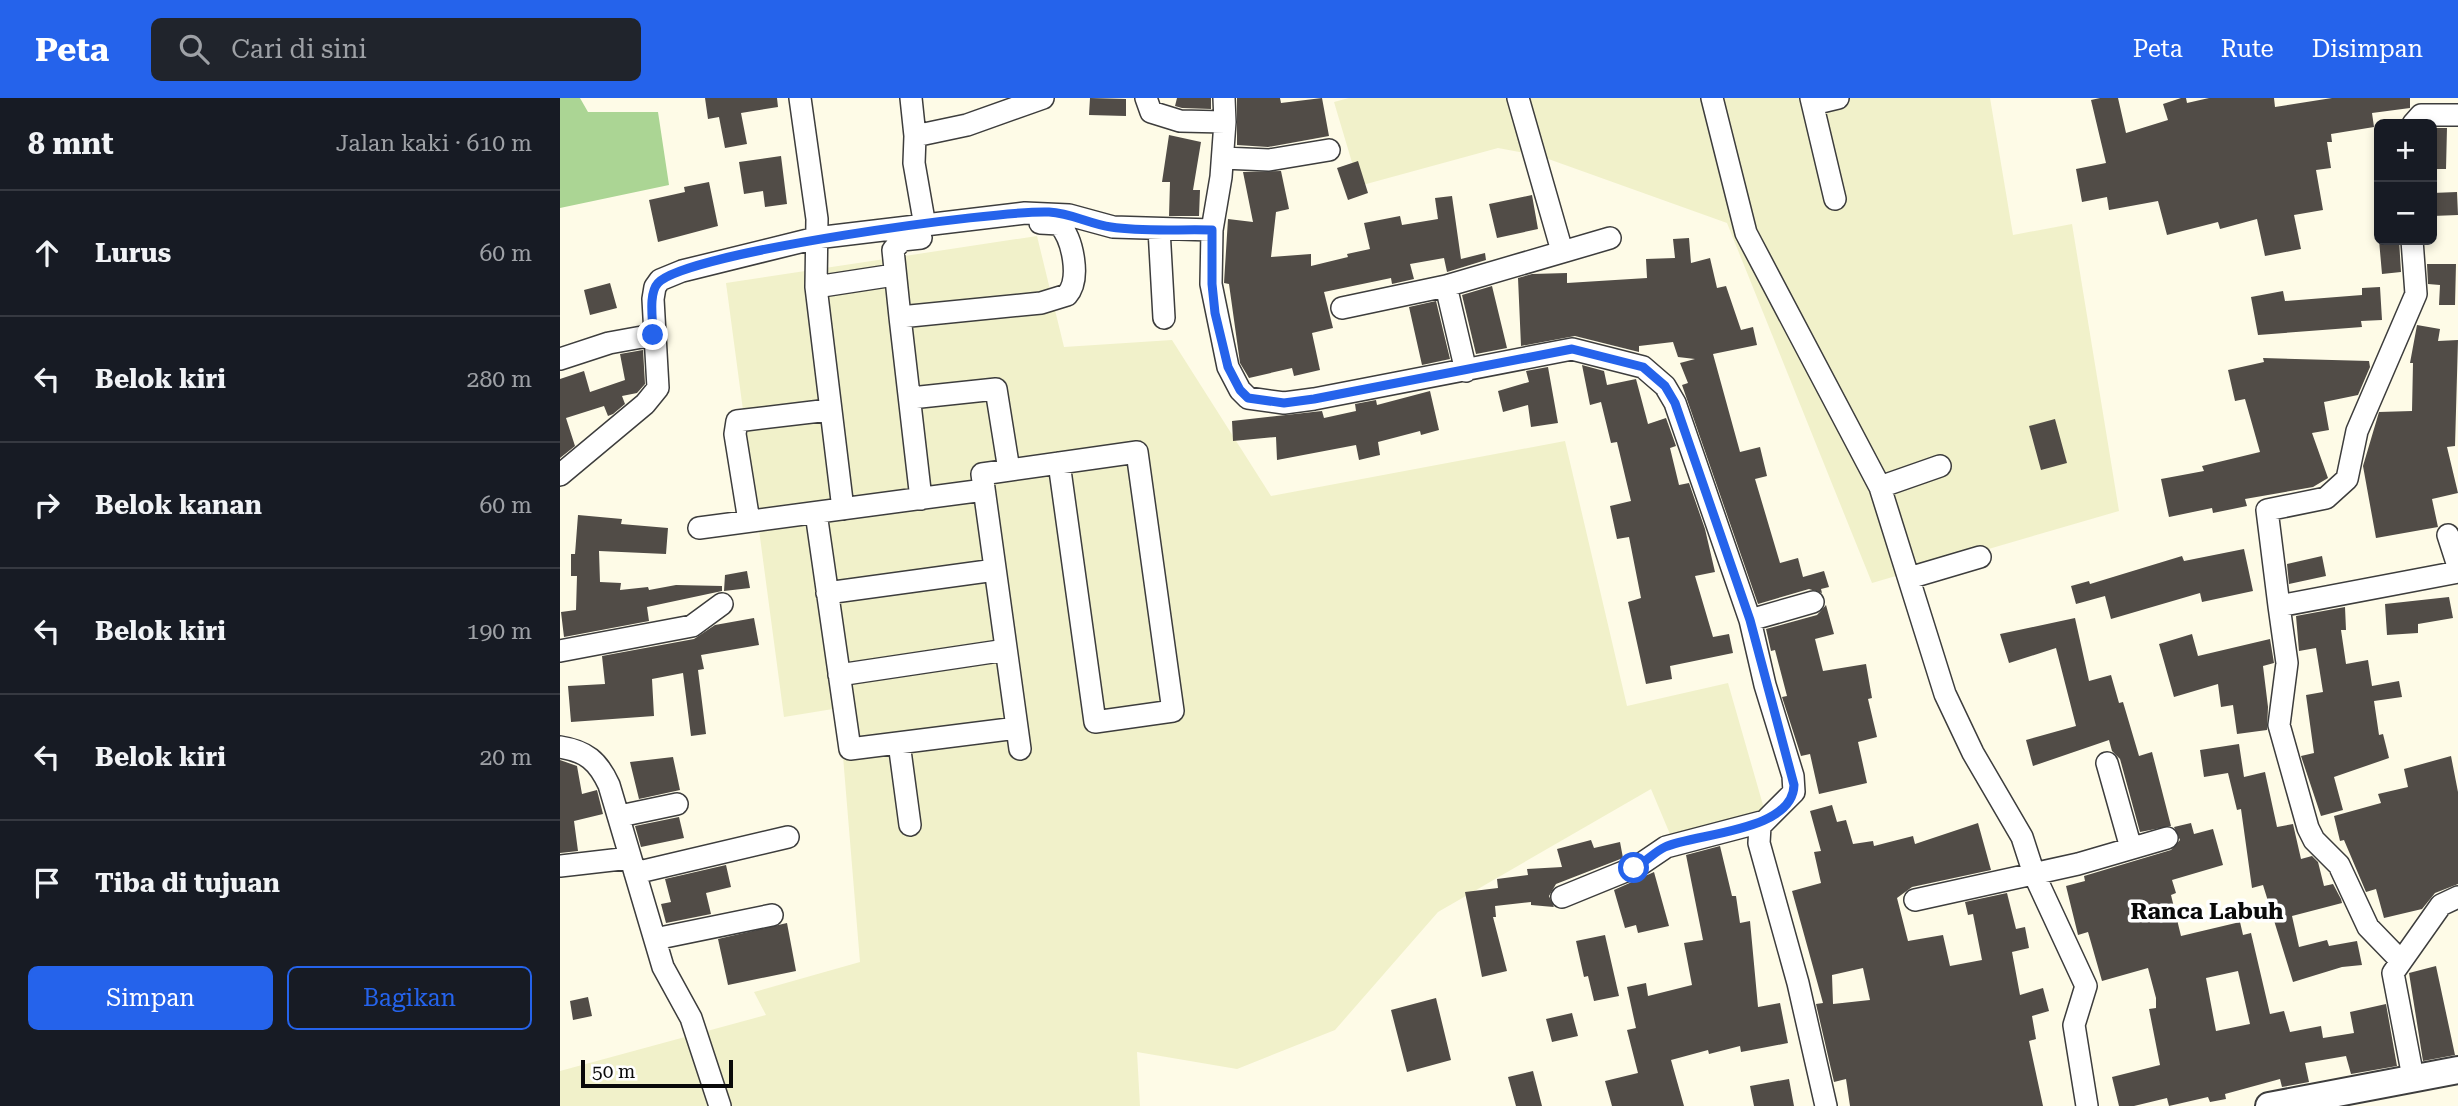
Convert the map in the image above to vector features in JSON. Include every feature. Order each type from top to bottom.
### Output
[{"type":"street","points":[[800,98],[810,152],[816,238],[816,287],[843,509]]},
{"type":"street","points":[[911,98],[915,136],[914,163],[925,226]]},
{"type":"street","points":[[915,136],[967,125],[1043,98]]},
{"type":"street","points":[[1146,98],[1151,112],[1161,117],[1199,123],[1225,122]]},
{"type":"street","points":[[1224,98],[1223,158],[1212,230],[1212,284],[1215,313],[1228,367],[1240,390],[1248,398],[1272,402],[1304,400],[1572,349],[1630,362],[1653,373],[1665,386],[1675,403],[1750,620],[1794,785],[1790,798],[1765,821],[1758,833],[1763,867],[1798,983],[1826,1106]]},
{"type":"street","points":[[1518,98],[1562,251]]},
{"type":"street","points":[[1712,98],[1746,233],[1880,487],[1945,694],[1973,753],[2022,837],[2034,874],[2086,986],[2074,1025],[2087,1106]]},
{"type":"street","points":[[1835,199],[1812,101],[1838,98]]},
{"type":"street","points":[[2417,119],[2421,115],[2458,115]]},
{"type":"street","points":[[1223,158],[1269,160],[1329,150]]},
{"type":"street","points":[[560,475],[653,395],[659,377],[653,335],[653,299],[655,286],[660,280],[734,256],[816,238],[1051,212],[1112,228],[1212,230]]},
{"type":"street","points":[[900,317],[1059,300],[1072,289],[1074,282],[1069,237],[1059,224],[1050,222],[902,240],[893,250],[894,275],[911,398],[921,499]]},
{"type":"street","points":[[1159,229],[1164,318]]},
{"type":"street","points":[[1342,308],[1446,286],[1610,238]]},
{"type":"street","points":[[2400,960],[2368,927],[2339,865],[2314,840],[2308,828],[2279,725],[2287,663],[2267,510],[2326,498],[2347,479],[2357,431],[2416,294],[2412,245]]},
{"type":"street","points":[[816,287],[894,275]]},
{"type":"street","points":[[1446,286],[1466,371]]},
{"type":"street","points":[[560,359],[609,343],[653,335]]},
{"type":"street","points":[[911,398],[996,388],[1009,470]]},
{"type":"street","points":[[749,522],[735,434],[737,421],[829,411]]},
{"type":"street","points":[[816,513],[850,749],[899,743],[1018,738],[982,474],[1009,470],[1059,463],[1138,452],[1173,711],[1095,722],[1059,463]]},
{"type":"street","points":[[1880,487],[1941,466]]},
{"type":"street","points":[[699,528],[984,490]]},
{"type":"street","points":[[2448,535],[2458,566]]},
{"type":"street","points":[[1909,578],[1980,557]]},
{"type":"street","points":[[827,593],[995,570]]},
{"type":"street","points":[[2279,606],[2458,572]]},
{"type":"street","points":[[1750,620],[1814,602]]},
{"type":"street","points":[[560,651],[692,626],[722,604]]},
{"type":"street","points":[[839,675],[1006,650]]},
{"type":"street","points":[[899,743],[910,825]]},
{"type":"street","points":[[560,744],[595,760],[609,785],[666,973],[695,1028],[720,1106]]},
{"type":"street","points":[[2107,763],[2131,848]]},
{"type":"street","points":[[620,816],[677,804]]},
{"type":"street","points":[[1562,897],[1638,866],[1666,847],[1765,821]]},
{"type":"street","points":[[560,866],[632,865],[788,837]]},
{"type":"street","points":[[1915,900],[2034,874],[2167,838]]},
{"type":"street","points":[[2413,1077],[2393,979],[2400,960],[2444,901],[2458,897]]},
{"type":"street","points":[[655,939],[772,915]]},
{"type":"street","points":[[2269,1106],[2458,1070]]},
{"type":"green space","points":[[560,98],[580,98],[588,112],[658,112],[669,185],[560,208]]},
{"type":"green space","points":[[1349,98],[1990,98],[2013,235],[2072,224],[2119,511],[1872,583],[1727,223],[1540,156],[1498,148],[1359,186],[1334,102]]},
{"type":"green space","points":[[1037,236],[1064,347],[1172,340],[1271,496],[1565,441],[1627,706],[1728,683],[1765,812],[1675,846],[1651,789],[1438,912],[1335,1030],[1237,1069],[1137,1052],[1140,1106],[560,1106],[560,1071],[766,1015],[754,992],[860,962],[839,708],[784,717],[726,283]]},
{"type":"building","points":[[705,98],[777,98],[778,107],[741,113],[747,144],[725,148],[719,117],[708,119]]},
{"type":"building","points":[[1090,98],[1126,99],[1126,116],[1089,115]]},
{"type":"building","points":[[1177,98],[1211,98],[1211,109],[1175,106]]},
{"type":"building","points":[[1237,98],[1280,98],[1281,103],[1322,98],[1329,136],[1268,147],[1237,145]]},
{"type":"building","points":[[2118,98],[2126,133],[2168,120],[2163,104],[2181,98],[2186,98],[2187,103],[2209,98],[2274,98],[2275,107],[2332,98],[2410,98],[2410,108],[2372,113],[2374,127],[2331,134],[2332,142],[2327,142],[2331,168],[2316,170],[2323,210],[2294,215],[2301,249],[2265,256],[2257,219],[2220,229],[2218,222],[2167,235],[2158,201],[2109,210],[2107,197],[2082,202],[2076,169],[2106,163],[2091,100]]},
{"type":"building","points":[[2437,128],[2447,128],[2446,169],[2437,169]]},
{"type":"building","points":[[1169,135],[1201,142],[1193,190],[1200,190],[1199,216],[1169,216],[1170,182],[1162,182]]},
{"type":"building","points":[[781,156],[787,204],[765,207],[763,191],[744,194],[739,162]]},
{"type":"building","points":[[1358,161],[1368,193],[1348,200],[1337,168]]},
{"type":"building","points":[[1281,171],[1289,209],[1276,212],[1271,257],[1311,254],[1311,266],[1348,257],[1347,254],[1370,249],[1364,223],[1400,216],[1402,225],[1438,219],[1435,198],[1452,196],[1461,259],[1485,253],[1486,260],[1447,272],[1444,258],[1410,264],[1414,279],[1392,284],[1391,278],[1324,292],[1333,328],[1312,333],[1320,370],[1294,376],[1292,368],[1249,378],[1240,363],[1229,284],[1224,283],[1228,219],[1253,222],[1243,172]]},
{"type":"building","points":[[709,182],[718,226],[658,242],[649,200],[685,192],[684,187]]},
{"type":"building","points":[[2457,192],[2458,215],[2437,216],[2437,193]]},
{"type":"building","points":[[1532,195],[1538,229],[1497,238],[1489,204]]},
{"type":"building","points":[[1689,238],[1691,263],[1710,258],[1717,288],[1726,286],[1741,330],[1753,327],[1757,345],[1713,354],[1740,452],[1760,447],[1767,476],[1755,479],[1780,563],[1798,558],[1803,577],[1824,571],[1829,587],[1821,589],[1822,593],[1809,589],[1758,604],[1682,385],[1688,383],[1680,363],[1695,359],[1678,357],[1673,342],[1639,346],[1639,352],[1575,336],[1521,346],[1518,278],[1532,274],[1567,273],[1567,283],[1647,278],[1646,259],[1675,258],[1673,239]]},
{"type":"building","points":[[2379,245],[2399,245],[2401,272],[2382,274]]},
{"type":"building","points":[[2427,264],[2456,264],[2455,305],[2439,305],[2440,285],[2428,284]]},
{"type":"building","points":[[610,283],[617,308],[590,315],[584,290]]},
{"type":"building","points":[[1492,286],[1507,348],[1476,354],[1462,295]]},
{"type":"building","points":[[2380,287],[2382,320],[2361,321],[2362,327],[2258,335],[2251,297],[2283,291],[2285,301],[2362,295],[2362,288]]},
{"type":"building","points":[[1436,301],[1450,359],[1422,365],[1409,307]]},
{"type":"building","points":[[2417,325],[2440,329],[2438,341],[2458,340],[2455,446],[2447,447],[2458,493],[2432,499],[2438,527],[2376,538],[2363,466],[2379,412],[2412,411],[2413,363],[2410,363]]},
{"type":"building","points":[[643,350],[645,384],[637,393],[622,396],[625,404],[613,414],[608,416],[604,406],[566,418],[575,446],[560,458],[560,379],[584,371],[590,392],[625,380],[620,354]]},
{"type":"building","points":[[2263,358],[2369,361],[2370,367],[2358,395],[2324,402],[2329,430],[2312,433],[2328,478],[2313,487],[2245,499],[2247,506],[2213,513],[2212,508],[2169,517],[2161,479],[2204,471],[2202,466],[2260,452],[2245,399],[2235,401],[2228,370],[2264,362]]},
{"type":"building","points":[[1582,365],[1604,371],[1607,385],[1636,379],[1648,424],[1666,418],[1676,446],[1670,448],[1679,485],[1689,483],[1705,529],[1715,572],[1695,576],[1713,637],[1729,634],[1733,653],[1670,666],[1672,679],[1646,684],[1628,602],[1641,598],[1629,537],[1617,539],[1610,506],[1631,501],[1617,442],[1611,443],[1601,402],[1590,405]]},
{"type":"building","points":[[1548,367],[1558,423],[1531,427],[1528,405],[1503,412],[1498,391],[1529,382],[1526,371]]},
{"type":"building","points":[[1430,391],[1439,430],[1421,435],[1420,431],[1378,442],[1380,455],[1359,460],[1356,445],[1277,460],[1276,437],[1233,441],[1232,421],[1322,411],[1324,418],[1356,411],[1355,404],[1376,400],[1377,405]]},
{"type":"building","points":[[2055,419],[2067,463],[2041,470],[2029,426]]},
{"type":"building","points":[[578,515],[622,519],[621,524],[668,528],[666,554],[599,551],[600,582],[621,583],[620,590],[648,587],[649,590],[676,585],[722,586],[722,591],[647,607],[649,621],[564,637],[561,612],[576,610],[577,576],[571,576],[571,554],[575,554]]},
{"type":"building","points":[[2244,549],[2253,591],[2202,602],[2200,593],[2111,619],[2105,596],[2076,604],[2071,586],[2089,581],[2090,584],[2182,556],[2184,561]]},
{"type":"building","points":[[2322,556],[2326,576],[2289,584],[2287,564]]},
{"type":"building","points":[[747,571],[750,588],[724,591],[725,575]]},
{"type":"building","points":[[2449,597],[2453,618],[2418,624],[2418,633],[2387,635],[2385,604]]},
{"type":"building","points":[[1826,605],[1834,634],[1815,639],[1823,671],[1866,664],[1872,698],[1868,699],[1877,737],[1858,742],[1867,783],[1819,794],[1810,754],[1801,756],[1782,697],[1787,696],[1775,650],[1771,651],[1766,629],[1817,615]]},
{"type":"building","points":[[2345,607],[2346,630],[2341,630],[2346,664],[2368,660],[2372,686],[2399,681],[2402,697],[2374,701],[2379,735],[2383,734],[2389,758],[2334,777],[2343,810],[2321,816],[2301,756],[2314,753],[2306,695],[2323,692],[2316,648],[2299,651],[2296,616]]},
{"type":"building","points":[[754,618],[759,645],[701,655],[704,669],[698,670],[706,734],[691,736],[683,673],[652,679],[654,716],[571,722],[568,686],[605,684],[602,656],[694,639],[715,625]]},
{"type":"building","points":[[2075,618],[2089,681],[2111,675],[2119,703],[2123,702],[2139,756],[2152,752],[2171,826],[2140,832],[2120,759],[2112,751],[2109,740],[2033,766],[2026,740],[2076,726],[2056,648],[2009,663],[2000,634]]},
{"type":"building","points":[[2192,634],[2198,656],[2270,639],[2274,663],[2263,666],[2268,707],[2267,730],[2237,734],[2233,705],[2221,707],[2218,684],[2174,697],[2159,644]]},
{"type":"building","points":[[2239,744],[2244,777],[2265,772],[2277,827],[2293,824],[2301,859],[2312,856],[2318,862],[2324,886],[2333,884],[2341,899],[2342,903],[2292,916],[2299,947],[2327,940],[2329,946],[2357,941],[2362,965],[2342,967],[2293,982],[2263,885],[2252,888],[2241,809],[2237,810],[2228,773],[2204,777],[2200,750]]},
{"type":"building","points":[[2451,756],[2458,792],[2458,884],[2435,893],[2422,909],[2384,918],[2376,889],[2366,892],[2344,840],[2340,841],[2334,816],[2381,803],[2378,794],[2408,787],[2404,769]]},
{"type":"building","points":[[673,757],[680,790],[639,799],[630,762]]},
{"type":"building","points":[[560,760],[577,766],[582,794],[597,790],[603,814],[574,821],[578,851],[560,853]]},
{"type":"building","points":[[1832,805],[1837,822],[1846,820],[1853,844],[1873,841],[1874,846],[1913,836],[1915,844],[1978,823],[1991,870],[1912,887],[1897,898],[1908,941],[1943,935],[1950,966],[1982,960],[1973,914],[1968,915],[1965,902],[2007,893],[2016,929],[2025,927],[2029,948],[2012,952],[2020,995],[2043,988],[2049,1011],[2032,1016],[2036,1039],[2029,1041],[2043,1106],[1850,1106],[1846,1079],[1834,1082],[1816,1004],[1823,1003],[1792,891],[1821,883],[1814,852],[1821,851],[1810,811]],"holes":[[[1863,968],[1870,1000],[1833,1004],[1832,975]]]},
{"type":"building","points":[[679,817],[684,838],[641,847],[635,826]]},
{"type":"building","points":[[2191,823],[2194,834],[2213,829],[2223,865],[2172,880],[2176,893],[2171,895],[2181,936],[2240,922],[2243,935],[2251,933],[2270,1014],[2284,1011],[2290,1032],[2321,1026],[2323,1038],[2354,1033],[2350,1012],[2386,1004],[2397,1066],[2351,1074],[2346,1056],[2305,1063],[2309,1082],[2282,1087],[2280,1079],[2225,1094],[2226,1099],[2210,1102],[2208,1097],[2169,1106],[2167,1098],[2134,1106],[2119,1106],[2112,1077],[2160,1065],[2149,1009],[2156,1008],[2156,998],[2148,968],[2102,981],[2088,932],[2078,935],[2066,886],[2085,881],[2084,876],[2171,850],[2180,840],[2174,827]],"holes":[[[2238,971],[2250,1024],[2216,1031],[2206,978]]]},
{"type":"building","points":[[1591,840],[1594,848],[1620,842],[1623,858],[1556,884],[1549,896],[1554,907],[1531,905],[1531,902],[1495,906],[1496,917],[1493,917],[1507,971],[1482,977],[1465,892],[1498,888],[1497,879],[1528,875],[1527,869],[1562,867],[1557,849]]},
{"type":"building","points":[[1720,846],[1732,896],[1736,896],[1740,923],[1750,921],[1758,1007],[1780,1003],[1788,1043],[1741,1052],[1740,1046],[1709,1054],[1708,1050],[1671,1060],[1684,1106],[1612,1106],[1605,1081],[1638,1073],[1627,1030],[1636,1028],[1627,987],[1646,983],[1648,996],[1692,985],[1684,943],[1703,940],[1686,855]]},
{"type":"building","points":[[726,865],[731,887],[706,893],[711,914],[666,923],[661,904],[671,902],[665,879]]},
{"type":"building","points":[[1654,872],[1669,926],[1638,933],[1636,925],[1625,928],[1614,890]]},
{"type":"building","points":[[787,923],[796,971],[728,985],[718,939]]},
{"type":"building","points":[[1605,935],[1619,996],[1594,1001],[1588,976],[1584,977],[1576,941]]},
{"type":"building","points":[[2436,966],[2455,1055],[2423,1061],[2409,973]]},
{"type":"building","points":[[588,997],[592,1016],[573,1020],[570,1001]]},
{"type":"building","points":[[1436,998],[1451,1060],[1407,1072],[1391,1010]]},
{"type":"building","points":[[1572,1013],[1578,1036],[1552,1042],[1546,1019]]},
{"type":"building","points":[[1533,1071],[1542,1106],[1516,1106],[1508,1077]]},
{"type":"building","points":[[1789,1079],[1794,1106],[1754,1106],[1750,1086]]},
{"type":"district","name":"Ranca Labuh","points":[[2207,911]]},
{"type":"route","points":[[653,335],[655,286],[669,275],[747,253],[816,238],[968,219],[1051,212],[1112,228],[1212,230],[1215,313],[1228,367],[1240,390],[1248,398],[1261,402],[1284,403],[1314,399],[1572,349],[1643,367],[1665,386],[1675,403],[1750,620],[1765,685],[1793,776],[1794,792],[1765,821],[1663,848],[1634,868]]}]
